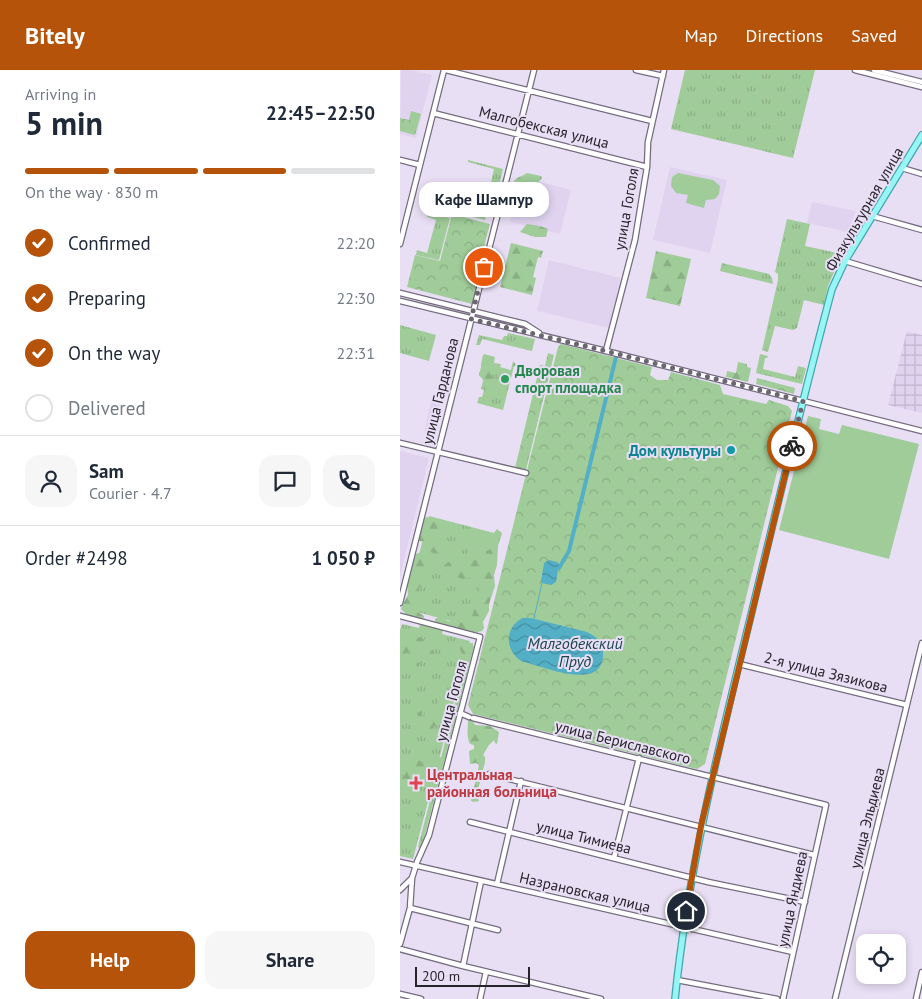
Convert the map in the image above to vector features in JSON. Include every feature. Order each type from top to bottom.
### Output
[{"type":"main road","name":"Физкультурная улица","points":[[674,999],[692,877],[712,776],[832,289],[845,261],[922,135]]},
{"type":"street","points":[[400,244],[445,70],[529,89],[652,121]]},
{"type":"street","name":"улица Гарданова","points":[[400,603],[534,70]]},
{"type":"street","points":[[636,70],[663,76]]},
{"type":"street","name":"улица Гоголя","points":[[606,351],[635,240],[647,167],[648,142],[664,70]]},
{"type":"street","points":[[855,70],[922,87]]},
{"type":"street","points":[[878,70],[922,82]]},
{"type":"street","name":"Малгобекская улица","points":[[434,112],[647,167]]},
{"type":"street","points":[[400,160],[420,165]]},
{"type":"street","points":[[902,168],[922,174]]},
{"type":"street","points":[[872,216],[922,230]]},
{"type":"street","points":[[845,261],[922,284]]},
{"type":"street","points":[[400,293],[525,324],[542,335]]},
{"type":"street","points":[[400,301],[922,431]]},
{"type":"street","points":[[400,443],[526,473]]},
{"type":"street","name":"улица Гоголя","points":[[400,616],[480,637],[429,835],[412,878],[410,908],[400,944]]},
{"type":"street","name":"улица Эльдиева","points":[[835,999],[922,642]]},
{"type":"street","name":"2-я улица Зязикова","points":[[739,664],[907,705]]},
{"type":"street","name":"улица Бериславского","points":[[460,712],[471,717],[826,805]]},
{"type":"street","points":[[614,858],[639,758]]},
{"type":"street","points":[[489,774],[814,855]]},
{"type":"street","points":[[497,884],[521,782]]},
{"type":"street","name":"улица Яндиева","points":[[782,999],[826,805]]},
{"type":"street","name":"улица Тимиева","points":[[470,822],[692,877],[804,902]]},
{"type":"street","name":"Назрановская улица","points":[[400,862],[793,952]]},
{"type":"street","points":[[400,890],[412,878]]},
{"type":"street","points":[[463,966],[481,881]]},
{"type":"street","points":[[410,908],[498,930]]},
{"type":"street","points":[[400,949],[576,996],[601,999]]},
{"type":"street","points":[[480,999],[486,972]]},
{"type":"street","points":[[916,999],[922,972]]},
{"type":"street","points":[[677,980],[777,999]]},
{"type":"street","points":[[400,994],[421,999]]},
{"type":"shaded area","points":[[401,70],[411,70],[432,75],[416,138],[400,134]]},
{"type":"shaded area","points":[[670,167],[727,180],[710,253],[653,240]]},
{"type":"shaded area","points":[[521,177],[571,190],[560,234],[510,222]]},
{"type":"shaded area","points":[[812,202],[856,211],[848,232],[807,223]]},
{"type":"shaded area","points":[[549,260],[621,278],[609,328],[537,311]]},
{"type":"shaded area","points":[[907,331],[922,335],[922,413],[888,405]]},
{"type":"shaded area","points":[[431,402],[440,404],[432,434],[424,432]]},
{"type":"shaded area","points":[[400,451],[429,458],[400,577]]},
{"type":"green space","points":[[685,70],[815,70],[793,158],[671,129]]},
{"type":"green space","points":[[411,111],[421,114],[415,135],[400,131],[400,118],[409,120]]},
{"type":"green space","points":[[468,160],[503,169],[496,198],[488,196],[494,169],[468,162]]},
{"type":"green space","points":[[527,173],[541,176],[542,178],[537,184],[524,185],[526,195],[521,198],[522,204],[516,204],[512,195],[513,183],[516,179]]},
{"type":"green space","points":[[678,173],[713,180],[720,186],[719,194],[715,199],[706,200],[704,208],[686,203],[688,195],[676,193],[671,186],[672,177]]},
{"type":"green space","points":[[464,201],[488,207],[485,220],[460,214]]},
{"type":"green space","points":[[428,212],[450,218],[439,260],[416,255],[417,250],[427,253],[436,220],[427,217]]},
{"type":"green space","points":[[452,214],[490,224],[478,269],[481,270],[472,304],[407,287],[415,255],[440,261]]},
{"type":"green space","points":[[787,219],[810,224],[805,246],[842,254],[828,286],[824,305],[804,300],[797,328],[793,330],[775,326],[768,352],[762,350],[778,280],[778,274],[775,272]]},
{"type":"green space","points":[[527,224],[548,229],[546,237],[535,237],[520,232]]},
{"type":"green space","points":[[511,243],[543,251],[541,258],[538,257],[533,277],[536,278],[532,295],[500,287]]},
{"type":"green space","points":[[656,251],[691,259],[680,306],[646,298]]},
{"type":"green space","points":[[722,263],[769,274],[773,284],[720,271]]},
{"type":"green space","points":[[400,325],[436,335],[429,361],[400,353]]},
{"type":"green space","points":[[508,333],[535,339],[532,351],[482,339],[480,345],[476,345],[479,335],[502,340]]},
{"type":"green space","points":[[561,344],[652,367],[650,375],[657,380],[668,380],[671,372],[720,385],[723,394],[766,404],[769,400],[788,406],[792,411],[705,764],[697,769],[473,714],[468,705],[558,347]]},
{"type":"green space","points":[[548,353],[554,355],[526,470],[515,468],[540,365],[545,366]]},
{"type":"green space","points":[[484,354],[495,357],[494,363],[501,364],[500,367],[511,370],[513,361],[518,367],[514,366],[503,410],[477,403],[479,397],[482,397],[484,390],[481,389],[484,377],[479,376]]},
{"type":"green space","points":[[760,354],[768,356],[765,358],[763,369],[795,377],[798,366],[806,368],[802,384],[756,373]]},
{"type":"green space","points":[[483,355],[489,356],[488,361],[496,368],[495,372],[491,372],[493,379],[490,381],[492,384],[489,386],[484,385],[484,381],[479,375],[479,372],[483,371],[481,364]]},
{"type":"green space","points":[[738,362],[747,364],[747,367],[751,368],[748,382],[726,377],[727,371],[736,373]]},
{"type":"green space","points":[[757,378],[795,388],[794,394],[756,384]]},
{"type":"green space","points":[[808,416],[821,419],[819,429],[839,434],[842,425],[919,444],[889,559],[779,530]]},
{"type":"green space","points":[[429,516],[498,534],[474,627],[405,609]]},
{"type":"green space","points":[[423,518],[434,518],[438,525],[445,525],[445,537],[442,538],[442,543],[447,543],[450,547],[451,552],[449,555],[429,552],[426,542],[419,541],[419,532]]},
{"type":"green space","points":[[497,529],[502,533],[494,575],[495,586],[489,604],[489,611],[483,622],[484,628],[482,631],[474,633],[435,623],[435,619],[440,616],[447,621],[456,618],[461,623],[466,620],[468,623],[470,622],[475,595],[482,584],[483,572],[481,571],[476,571],[473,577],[461,579],[458,577],[459,567],[452,572],[446,571],[442,573],[440,572],[441,570],[436,571],[426,566],[417,593],[410,598],[415,603],[411,607],[412,610],[418,608],[418,612],[424,618],[422,620],[409,617],[401,609],[408,595],[407,584],[416,554],[421,552],[426,558],[435,555],[437,557],[440,556],[443,566],[452,561],[458,562],[459,557],[484,561],[486,560],[486,551],[492,547],[493,534]]},
{"type":"green space","points":[[472,531],[489,535],[483,560],[466,556]]},
{"type":"green space","name":"Центральная районная больница","points":[[420,623],[443,629],[442,634],[470,641],[413,859],[400,856],[400,630],[402,624],[419,628]]},
{"type":"green space","points":[[419,637],[426,640],[421,651],[430,649],[434,652],[435,660],[426,663],[419,659],[417,662],[420,663],[417,670],[412,670],[408,667],[411,657],[409,652],[402,654],[403,659],[400,667],[402,647],[405,644],[410,644],[409,639],[413,640]]},
{"type":"green space","points":[[473,643],[473,646],[464,686],[463,688],[455,689],[453,686],[462,659],[459,659],[462,654],[460,644]]},
{"type":"green space","points":[[470,645],[474,646],[420,848],[418,847]]},
{"type":"green space","points":[[442,699],[447,711],[442,724],[436,725],[430,731],[428,737],[425,738],[422,736],[422,731],[409,733],[410,728],[415,728],[419,712],[423,710],[420,721],[422,722],[426,709],[434,704],[438,705],[439,700]]},
{"type":"green space","points":[[468,720],[473,721],[475,725],[490,726],[499,732],[497,744],[494,740],[483,755],[485,762],[477,794],[479,801],[474,802],[471,801],[479,765],[476,763],[470,764],[469,751],[474,749],[474,745],[470,744],[468,738]]},
{"type":"green space","points":[[400,751],[407,760],[418,758],[421,763],[427,760],[434,760],[433,756],[441,757],[437,788],[432,788],[430,782],[421,785],[414,783],[411,778],[406,790],[400,790],[400,775],[404,776],[406,773],[405,766],[407,764],[400,763]]},
{"type":"water","points":[[549,560],[559,564],[556,582],[551,585],[541,581],[544,563]]},
{"type":"water","name":"Малгобекский Пруд","points":[[522,618],[531,618],[591,634],[602,645],[601,665],[594,672],[583,675],[557,671],[521,661],[512,651],[509,639],[512,628]]},
{"type":"waterway","points":[[559,568],[569,551],[616,357]]},
{"type":"waterway","points":[[534,618],[542,583]]},
{"type":"way so far","points":[[484,267],[471,319],[803,401],[792,446]]},
{"type":"place","name":"Кафе Шампур","points":[[484,267]]},
{"type":"place","name":"Дворовая спорт площадка","points":[[505,379]]},
{"type":"place","name":"Дом культуры","points":[[731,450]]},
{"type":"place","name":"Центральная районная больница","points":[[416,783]]},
{"type":"route","points":[[686,911],[701,826],[792,446]]}]
